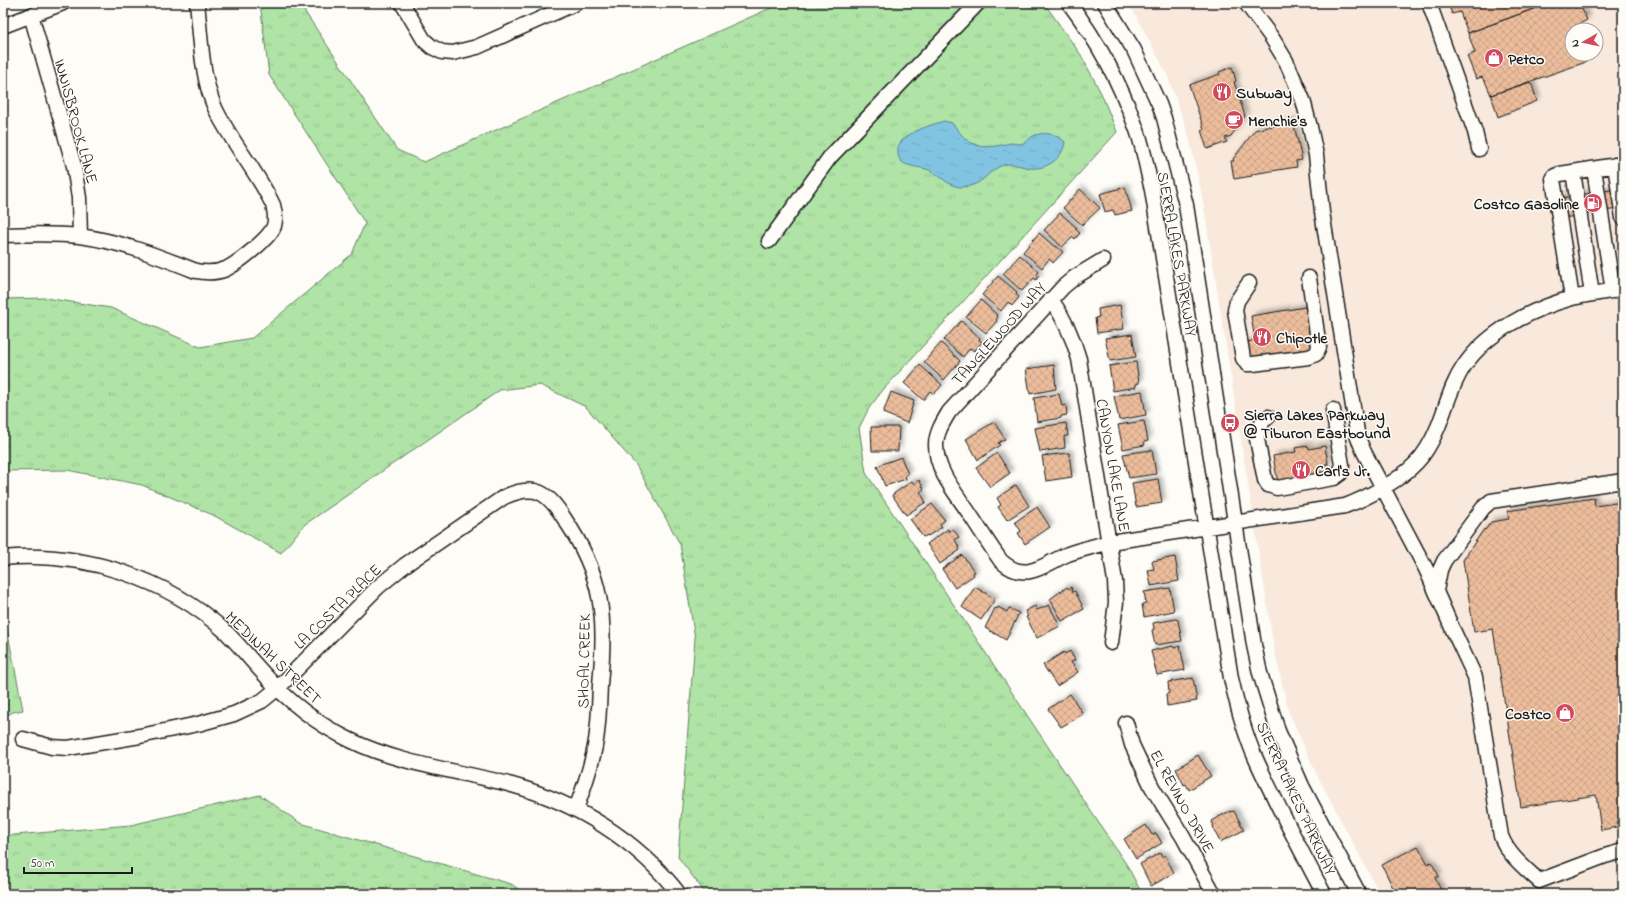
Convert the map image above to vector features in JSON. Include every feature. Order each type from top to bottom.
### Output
[{"type":"street","points":[[3,26],[63,3]]},
{"type":"street","points":[[3,235],[46,234],[80,236],[136,249],[196,271],[205,272],[216,272],[226,269],[266,238],[274,226],[276,218],[273,205],[222,120],[211,96],[204,68],[197,3]]},
{"type":"street","points":[[402,3],[424,40],[432,47],[442,52],[453,53],[476,47],[576,3]]},
{"type":"street","points":[[769,241],[830,156],[978,3]]},
{"type":"street","name":"SIERRA LAKES PARKWAY","points":[[1069,3],[1080,17],[1113,74],[1137,131],[1152,190],[1231,678],[1241,717],[1258,763],[1324,894]]},
{"type":"street","name":"SIERRA LAKES PARKWAY","points":[[1105,3],[1141,63],[1164,118],[1186,205],[1254,645],[1260,673],[1278,731],[1302,786],[1359,894]]},
{"type":"street","points":[[1246,3],[1272,38],[1286,61],[1296,83],[1306,113],[1316,155],[1321,206],[1356,431],[1364,452],[1426,569],[1475,677],[1501,836],[1505,846],[1512,856],[1539,881],[1605,856],[1623,851]]},
{"type":"street","points":[[1429,3],[1480,149]]},
{"type":"street","name":"INNISBROOK LANE","points":[[31,15],[74,166],[80,198],[80,236]]},
{"type":"street","points":[[1572,298],[1553,182],[1555,176],[1619,165],[1623,218]]},
{"type":"street","points":[[1110,542],[1345,506],[1366,498],[1409,469],[1422,455],[1439,426],[1450,389],[1456,377],[1465,364],[1483,344],[1517,320],[1559,302],[1572,298],[1618,290],[1594,169]]},
{"type":"street","points":[[1573,172],[1592,294]]},
{"type":"street","name":"TANGLEWOOD WAY","points":[[1103,260],[1075,277],[1051,299],[949,412],[943,422],[936,444],[937,456],[945,476],[1001,561],[1008,568],[1017,571],[1034,570],[1078,550],[1110,542]]},
{"type":"street","points":[[1249,282],[1237,301],[1235,310],[1243,358],[1247,364],[1253,364],[1310,357],[1316,354],[1318,346],[1309,278]]},
{"type":"street","name":"CANYON LAKE LANE","points":[[1051,299],[1064,319],[1079,359],[1110,542],[1115,581],[1116,602],[1111,643]]},
{"type":"street","points":[[1268,417],[1260,426],[1257,439],[1265,480],[1272,488],[1277,488],[1334,478],[1341,473],[1342,465],[1334,410]]},
{"type":"street","points":[[1436,590],[1440,570],[1444,561],[1483,508],[1491,501],[1623,481]]},
{"type":"street","name":"LA COSTA PLACE","points":[[23,739],[52,747],[68,748],[169,730],[234,714],[262,702],[278,688],[365,599],[392,575],[504,497],[530,490]]},
{"type":"street","name":"SHOAL CREEK","points":[[530,490],[538,492],[553,501],[576,536],[594,576],[602,612],[604,644],[597,734],[590,766],[576,809]]},
{"type":"street","name":"MEDINAH STREET","points":[[3,558],[37,557],[87,562],[118,571],[159,588],[213,621],[241,647],[278,688],[302,710],[349,740],[367,748],[408,762],[510,784],[543,795],[576,809],[627,842],[659,871],[679,894]]},
{"type":"street","name":"EL REVINO DRIVE","points":[[1126,723],[1132,744],[1152,787],[1183,837],[1214,894]]},
{"type":"shaded area","points":[[1129,3],[1623,3],[1623,884],[1594,894],[1380,894],[1315,771],[1288,710],[1274,648],[1203,201],[1189,136],[1166,72]]},
{"type":"green space","points":[[260,3],[299,3],[397,150],[424,162],[782,3],[1044,3],[1081,55],[1101,93],[1117,132],[883,390],[869,408],[859,428],[866,473],[1128,867],[1142,894],[706,894],[678,857],[695,639],[680,544],[636,465],[586,407],[540,385],[500,390],[304,525],[281,553],[213,515],[142,485],[67,470],[3,471],[3,299],[45,298],[111,308],[200,347],[252,338],[352,254],[365,223],[269,75]]},
{"type":"green space","points":[[3,609],[23,710],[13,712],[3,717]]},
{"type":"green space","points":[[260,795],[300,823],[511,884],[526,894],[3,894],[3,836],[131,825]]},
{"type":"water","points":[[944,121],[952,123],[967,140],[978,146],[983,147],[1011,143],[1020,144],[1037,134],[1050,134],[1062,139],[1065,142],[1064,148],[1058,158],[1042,167],[1030,168],[1009,164],[996,168],[976,184],[961,187],[952,185],[929,170],[903,163],[898,155],[898,147],[907,136],[923,128]]},
{"type":"building","points":[[1448,3],[1550,3],[1468,33],[1460,12],[1452,14]]},
{"type":"building","points":[[1550,3],[1579,3],[1587,20],[1583,22],[1564,22],[1564,62],[1586,62],[1491,95],[1482,77],[1476,79],[1467,56],[1475,53],[1468,33]]},
{"type":"building","points":[[1232,67],[1236,81],[1234,82],[1245,116],[1231,136],[1225,138],[1227,142],[1207,149],[1201,130],[1204,129],[1189,85],[1220,74],[1219,72]]},
{"type":"building","points":[[1531,82],[1537,101],[1498,117],[1491,95]]},
{"type":"building","points":[[1293,121],[1302,160],[1296,161],[1297,167],[1252,174],[1252,176],[1234,179],[1231,161],[1234,161],[1233,159],[1255,130]]},
{"type":"building","points":[[1125,187],[1132,211],[1115,215],[1113,210],[1105,212],[1100,194]]},
{"type":"building","points":[[1623,188],[1623,208],[1552,220],[1549,200]]},
{"type":"building","points":[[1080,189],[1100,208],[1082,225],[1063,208]]},
{"type":"building","points":[[1060,213],[1077,228],[1075,229],[1080,233],[1075,239],[1073,237],[1062,247],[1044,230]]},
{"type":"building","points":[[1039,233],[1063,252],[1053,263],[1049,259],[1042,268],[1023,252]]},
{"type":"building","points":[[1020,255],[1039,272],[1037,274],[1039,276],[1036,280],[1034,278],[1022,291],[1003,274]]},
{"type":"building","points":[[998,276],[1017,292],[1016,294],[1019,297],[1012,306],[1008,302],[1001,311],[982,295]]},
{"type":"building","points":[[981,300],[998,317],[996,320],[997,321],[986,333],[966,317]]},
{"type":"building","points":[[1120,305],[1124,329],[1097,333],[1095,318],[1099,317],[1098,309]]},
{"type":"building","points":[[1305,307],[1307,315],[1310,315],[1312,324],[1308,325],[1313,350],[1250,361],[1247,342],[1255,340],[1251,316]]},
{"type":"building","points":[[961,321],[980,338],[979,340],[982,342],[974,351],[970,348],[963,357],[944,340]]},
{"type":"building","points":[[1132,334],[1136,357],[1110,361],[1105,338]]},
{"type":"building","points":[[941,343],[960,361],[944,380],[924,362]]},
{"type":"building","points":[[1136,362],[1139,383],[1136,384],[1136,387],[1113,391],[1109,366]]},
{"type":"building","points":[[920,365],[942,385],[934,394],[930,391],[923,400],[904,383]]},
{"type":"building","points":[[1054,365],[1056,389],[1030,394],[1026,369]]},
{"type":"building","points":[[1142,391],[1146,415],[1119,420],[1114,396]]},
{"type":"building","points":[[891,392],[914,401],[907,423],[883,413]]},
{"type":"building","points":[[1059,394],[1062,406],[1066,405],[1067,415],[1061,416],[1061,418],[1037,422],[1034,398]]},
{"type":"building","points":[[1144,421],[1148,441],[1144,442],[1145,445],[1123,449],[1118,425]]},
{"type":"building","points":[[994,422],[1005,439],[998,443],[1000,445],[978,460],[966,439]]},
{"type":"building","points":[[1066,423],[1068,436],[1064,436],[1065,448],[1040,452],[1035,428]]},
{"type":"building","points":[[871,427],[899,427],[898,451],[872,451]]},
{"type":"building","name":"Carl's Jr.","points":[[1308,446],[1309,449],[1325,446],[1328,464],[1325,464],[1327,476],[1278,483],[1273,456],[1296,452],[1295,448]]},
{"type":"building","points":[[1152,450],[1156,474],[1129,478],[1123,454]]},
{"type":"building","points":[[997,453],[1010,473],[990,487],[976,468]]},
{"type":"building","points":[[1069,453],[1072,477],[1046,481],[1042,456]]},
{"type":"building","points":[[901,457],[908,474],[905,475],[906,479],[885,486],[877,466]]},
{"type":"building","points":[[1158,479],[1162,503],[1136,507],[1132,483]]},
{"type":"building","points":[[919,480],[924,489],[920,492],[926,502],[906,515],[892,495],[912,481],[914,484]]},
{"type":"building","points":[[1016,485],[1029,506],[1007,520],[998,507],[1001,505],[997,498]]},
{"type":"building","name":"Costco","points":[[1594,498],[1595,506],[1623,502],[1623,826],[1601,830],[1596,795],[1521,807],[1493,629],[1474,632],[1463,560],[1484,529],[1485,530],[1491,522],[1509,519],[1507,511]]},
{"type":"building","points":[[932,504],[945,520],[940,524],[942,527],[928,536],[923,537],[910,519]]},
{"type":"building","points":[[1037,507],[1050,527],[1025,544],[1018,533],[1021,531],[1015,522]]},
{"type":"building","points":[[948,529],[949,532],[953,529],[959,537],[955,539],[960,550],[940,564],[927,544]]},
{"type":"building","points":[[962,555],[975,572],[973,573],[974,575],[955,588],[942,569]]},
{"type":"building","points":[[1175,557],[1179,581],[1151,586],[1148,570],[1154,569],[1152,561]]},
{"type":"building","points":[[975,587],[995,599],[981,620],[962,607]]},
{"type":"building","points":[[1067,587],[1069,589],[1071,587],[1073,592],[1075,591],[1084,609],[1062,621],[1050,599]]},
{"type":"building","points":[[1170,588],[1174,611],[1144,617],[1142,604],[1146,603],[1144,592]]},
{"type":"building","points":[[1049,605],[1060,626],[1037,638],[1026,617],[1028,616],[1025,611],[1035,606],[1037,610]]},
{"type":"building","points":[[998,607],[1007,612],[1009,608],[1019,613],[1006,640],[985,628],[995,608],[997,609]]},
{"type":"building","points":[[1176,619],[1178,620],[1182,641],[1155,645],[1152,630],[1154,629],[1153,623]]},
{"type":"building","points":[[1173,646],[1174,648],[1180,646],[1185,670],[1157,675],[1151,651]]},
{"type":"building","points":[[1070,651],[1075,660],[1071,662],[1078,672],[1057,686],[1043,665],[1064,652],[1065,654]]},
{"type":"building","points":[[1193,678],[1197,701],[1167,706],[1166,694],[1169,693],[1168,682]]},
{"type":"building","points":[[1070,694],[1083,714],[1061,727],[1048,709]]},
{"type":"building","points":[[1198,755],[1211,776],[1189,790],[1186,784],[1184,785],[1176,769]]},
{"type":"building","points":[[1230,811],[1234,811],[1244,830],[1220,842],[1211,821]]},
{"type":"building","points":[[1146,825],[1152,835],[1156,833],[1162,843],[1136,859],[1124,839]]},
{"type":"building","points":[[1418,846],[1428,864],[1431,862],[1439,876],[1435,878],[1443,894],[1396,894],[1382,865]]},
{"type":"building","points":[[1160,853],[1162,857],[1165,855],[1174,873],[1151,886],[1140,864]]},
{"type":"place","name":"Petco","points":[[1494,58]]},
{"type":"place","name":"Subway","points":[[1222,92]]},
{"type":"place","name":"Menchie's","points":[[1234,120]]},
{"type":"place","name":"Costco Gasoline","points":[[1593,203]]},
{"type":"place","name":"Chipotle","points":[[1262,337]]},
{"type":"place","name":"Sierra Lakes Parkway @ Tiburon Eastbound","points":[[1230,423]]},
{"type":"place","name":"Carl's Jr.","points":[[1301,470]]},
{"type":"place","name":"Costco","points":[[1565,713]]}]
